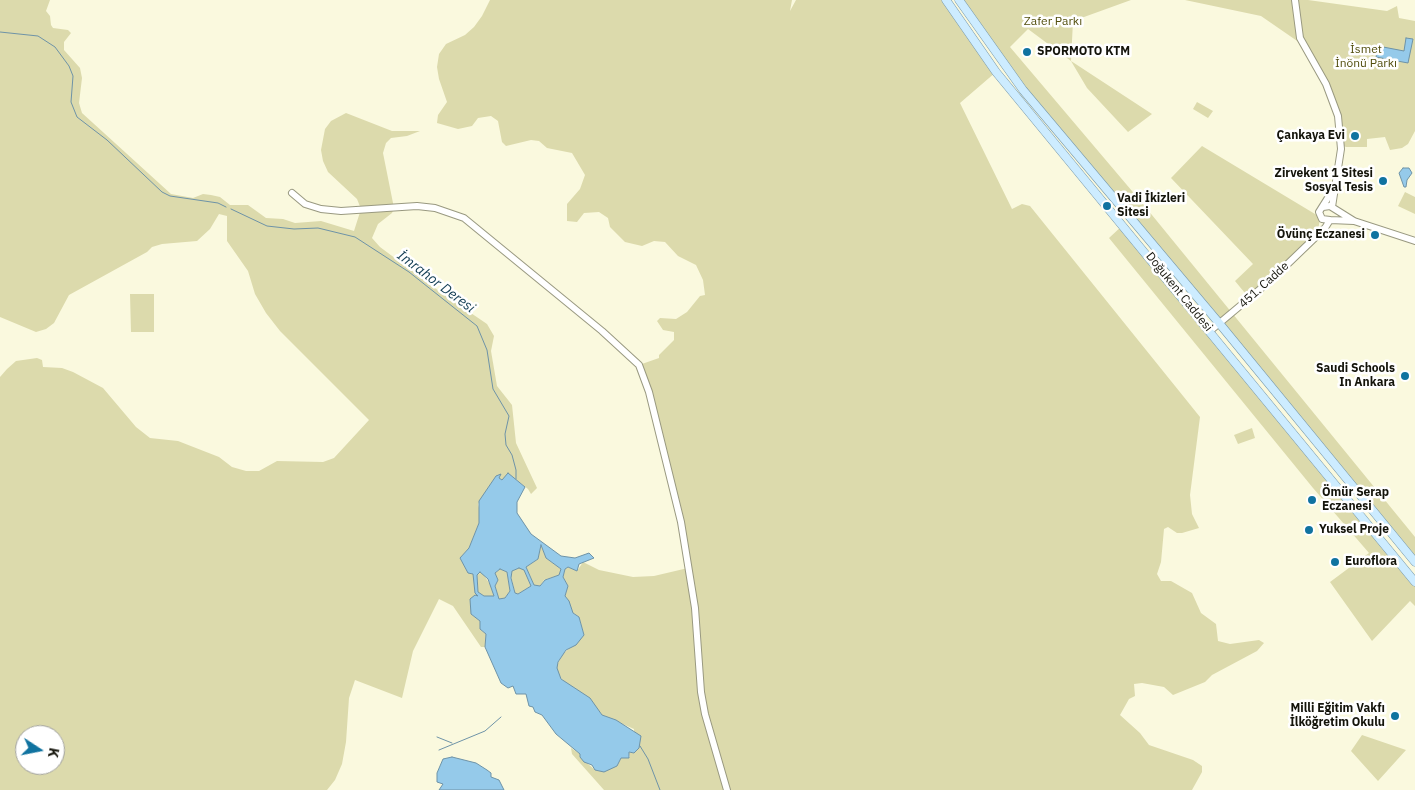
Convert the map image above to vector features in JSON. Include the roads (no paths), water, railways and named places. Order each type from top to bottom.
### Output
[{"type":"main road","name":"Doğukent Caddesi","points":[[946,0],[996,72],[1415,582]]},
{"type":"main road","name":"Doğukent Caddesi","points":[[959,0],[1023,90],[1415,562]]},
{"type":"street","points":[[1295,0],[1300,38],[1326,84],[1337,111],[1340,149],[1333,187],[1332,208],[1334,215],[1331,220]]},
{"type":"street","points":[[1315,236],[1320,228],[1321,218],[1319,212],[1333,187]]},
{"type":"street","points":[[292,193],[305,204],[321,209],[349,211],[417,206],[435,208],[464,218],[609,336],[639,365],[645,375],[680,522],[695,608],[698,671],[705,714],[727,790]]},
{"type":"street","points":[[1323,207],[1332,208],[1354,221],[1415,241]]},
{"type":"street","points":[[1321,218],[1354,221]]},
{"type":"street","name":"451. Cadde","points":[[1210,331],[1271,280],[1331,220]]},
{"type":"water","points":[[1406,38],[1413,39],[1408,63],[1376,57],[1378,46],[1404,51]]},
{"type":"water","points":[[1403,168],[1409,168],[1412,173],[1407,180],[1406,187],[1404,187],[1399,173]]},
{"type":"water","points":[[508,473],[525,487],[517,502],[517,513],[531,534],[561,556],[575,558],[589,553],[594,558],[579,564],[577,571],[568,567],[565,569],[563,577],[568,586],[565,596],[573,613],[579,617],[584,635],[576,645],[566,650],[558,662],[557,668],[561,679],[590,698],[602,715],[616,720],[641,736],[639,748],[634,753],[629,752],[629,758],[621,758],[617,766],[604,772],[595,770],[592,765],[584,762],[580,754],[556,734],[542,715],[535,712],[533,707],[529,706],[526,694],[516,694],[513,686],[508,688],[501,683],[485,647],[486,634],[480,629],[480,621],[471,614],[470,599],[475,595],[478,596],[475,593],[473,574],[468,573],[460,558],[469,548],[479,523],[479,501],[496,476],[501,474],[499,478],[502,480]],"holes":[[[541,545],[546,558],[561,569],[559,575],[545,580],[540,586],[534,585],[526,567],[538,559]],[[519,568],[524,570],[531,586],[518,594],[515,593],[511,578],[512,571]],[[500,569],[507,572],[510,591],[505,598],[499,599],[495,586],[498,580],[495,573]],[[480,572],[488,579],[494,596],[484,596],[478,592],[477,575]]]},
{"type":"water","points":[[452,757],[476,763],[491,773],[491,777],[499,780],[504,790],[439,790],[443,784],[437,782],[437,773],[443,759]]},
{"type":"waterway","name":"İmrahor Deresi","points":[[0,32],[38,36],[55,47],[69,66],[73,76],[71,102],[77,117],[107,140],[162,192],[170,196],[218,203],[226,207]]},
{"type":"waterway","name":"İmrahor Deresi","points":[[231,209],[267,226],[294,229],[318,228],[355,237],[409,272],[477,326],[487,350],[493,389],[509,416],[505,434],[506,445],[512,455],[516,479]]},
{"type":"waterway","points":[[439,750],[485,731],[501,717]]},
{"type":"waterway","points":[[437,737],[452,743]]},
{"type":"waterway","points":[[640,746],[648,759],[660,790]]},
{"type":"place","name":"SPORMOTO KTM","points":[[1027,52]]},
{"type":"place","name":"Çankaya Evi","points":[[1355,136]]},
{"type":"place","name":"Zirvekent 1 Sitesi Sosyal Tesis","points":[[1383,181]]},
{"type":"place","name":"Vadi İkizleri Sitesi","points":[[1107,206]]},
{"type":"place","name":"Övünç Eczanesi","points":[[1375,235]]},
{"type":"place","name":"Saudi Schools In Ankara","points":[[1405,376]]},
{"type":"place","name":"Ömür Serap Eczanesi","points":[[1312,500]]},
{"type":"place","name":"Yuksel Proje","points":[[1309,530]]},
{"type":"place","name":"Euroflora","points":[[1335,562]]},
{"type":"place","name":"Milli Eğitim Vakfı İlköğretim Okulu","points":[[1395,716]]},
{"type":"park label","name":"Zafer Parkı","points":[[1053,22]]},
{"type":"park label","name":"İsmet İnönü Parkı","points":[[1366,57]]}]
